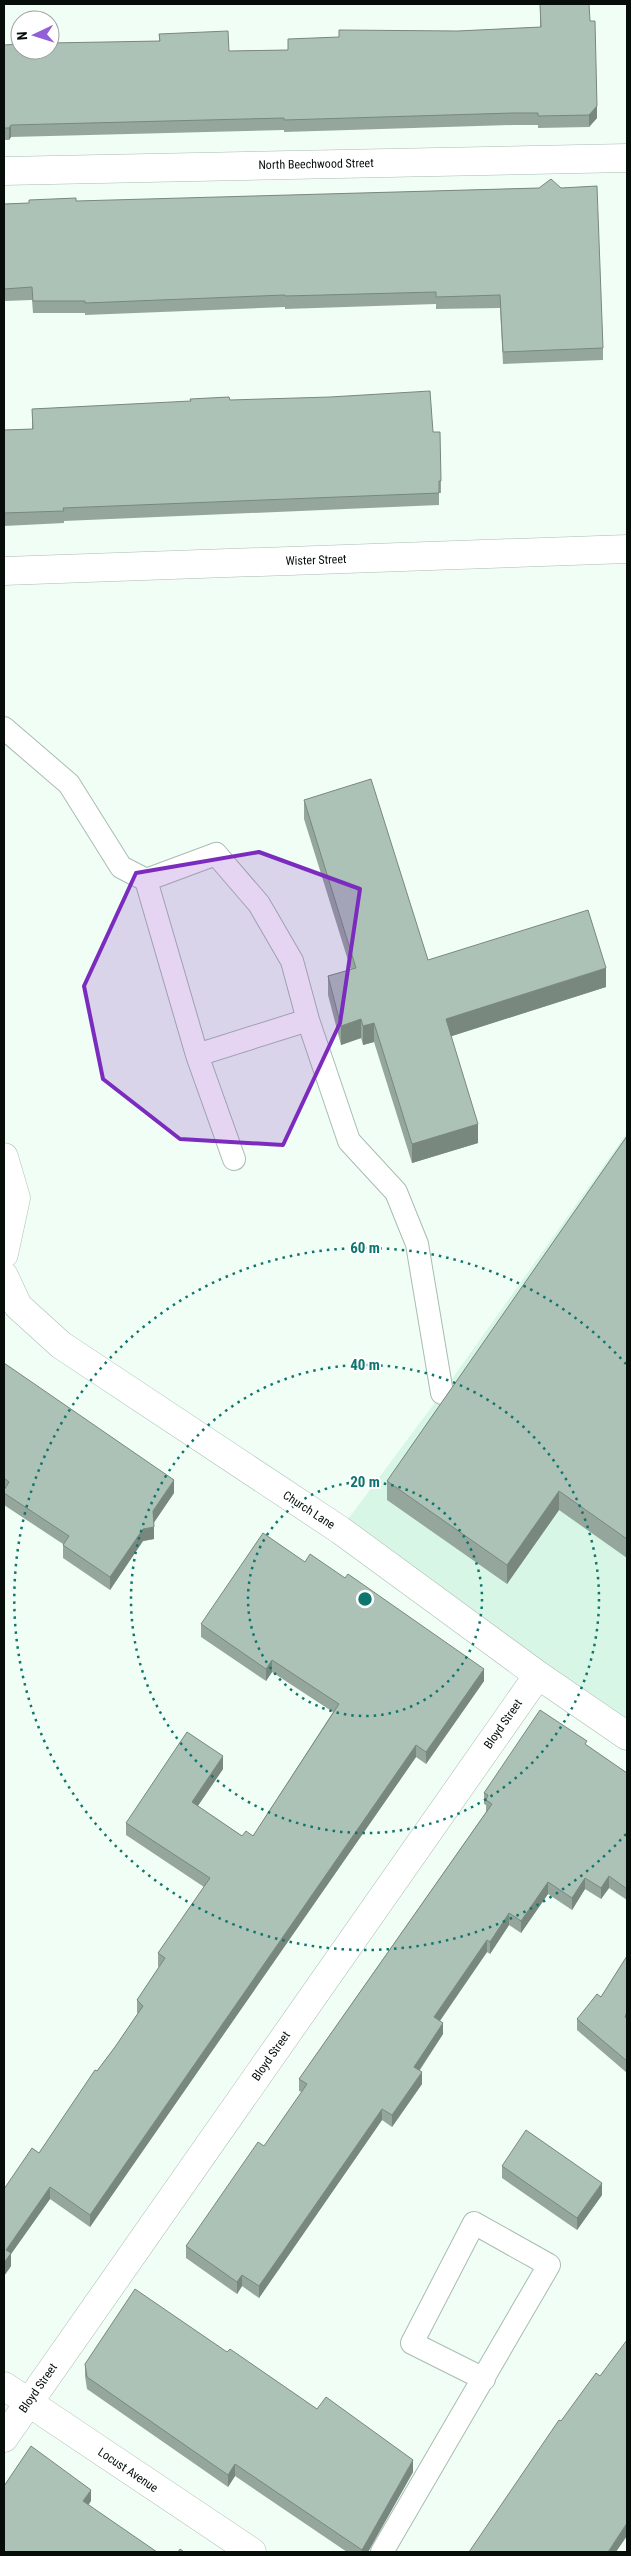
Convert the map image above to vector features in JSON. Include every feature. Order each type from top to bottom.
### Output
[{"type":"street","name":"North Beechwood Street","points":[[4,171],[627,158]]},
{"type":"street","name":"Wister Street","points":[[4,571],[627,549]]},
{"type":"street","points":[[4,1157],[16,1198],[4,1254]]},
{"type":"street","name":"Church Lane","points":[[4,1276],[18,1306],[60,1345],[340,1530],[538,1675],[627,1736]]},
{"type":"street","name":"Bloyd Street","points":[[4,2438],[538,1675]]},
{"type":"street","name":"Locust Avenue","points":[[4,2386],[252,2552]]},
{"type":"lane","points":[[4,728],[69,784],[121,867],[146,880],[197,1055],[234,1159]]},
{"type":"lane","points":[[146,880],[216,854],[259,904],[292,961],[308,1020],[350,1141],[396,1192],[417,1244],[442,1393]]},
{"type":"lane","points":[[197,1055],[308,1020]]},
{"type":"lane","points":[[382,2552],[484,2379],[549,2266],[474,2223],[412,2343],[484,2379]]},
{"type":"highlighted area","points":[[259,852],[360,889],[340,1023],[283,1145],[180,1139],[103,1079],[84,986],[136,873]]},
{"type":"shaded area","points":[[627,1133],[627,1728],[340,1530],[442,1393]]},
{"type":"building","points":[[540,4],[589,4],[590,21],[595,21],[597,106],[589,115],[538,116],[538,113],[513,113],[284,120],[284,118],[11,125],[9,128],[4,128],[4,45],[10,45],[10,60],[60,60],[60,43],[160,41],[159,34],[228,31],[229,51],[288,50],[288,39],[339,37],[339,30],[458,31],[541,27]]},
{"type":"building","points":[[551,179],[561,188],[597,186],[603,348],[503,352],[500,295],[436,297],[436,292],[285,295],[85,303],[85,301],[33,301],[32,287],[4,289],[4,204],[29,203],[29,200],[76,198],[76,201],[539,188]]},
{"type":"building","points":[[430,391],[433,432],[440,432],[441,481],[439,481],[439,493],[63,508],[64,511],[4,513],[4,430],[33,429],[32,409],[191,401],[190,399],[229,397],[230,400]]},
{"type":"building","points":[[371,779],[428,960],[588,910],[606,968],[446,1019],[478,1124],[412,1144],[374,1023],[363,1026],[361,1019],[341,1026],[328,976],[356,968],[304,800]]},
{"type":"building","points":[[627,1136],[627,1539],[559,1491],[507,1565],[387,1481]]},
{"type":"building","points":[[4,1363],[174,1480],[153,1511],[154,1527],[143,1529],[110,1577],[63,1545],[69,1536],[4,1493],[9,1482],[4,1478]]},
{"type":"building","points":[[263,1533],[305,1562],[310,1554],[345,1578],[348,1574],[484,1669],[426,1752],[416,1745],[90,2215],[50,2187],[6,2250],[11,2253],[4,2263],[4,2189],[32,2148],[39,2153],[95,2070],[97,2071],[115,2047],[143,2006],[137,2000],[165,1958],[158,1953],[210,1878],[126,1823],[187,1732],[223,1756],[192,1802],[242,1836],[246,1831],[253,1836],[339,1704],[272,1660],[266,1669],[201,1624]]},
{"type":"building","points":[[540,1710],[587,1741],[585,1744],[627,1773],[627,1889],[609,1876],[601,1888],[585,1878],[572,1898],[548,1882],[521,1921],[509,1913],[490,1942],[487,1940],[434,2017],[443,2023],[414,2067],[422,2072],[392,2115],[382,2109],[259,2286],[242,2275],[237,2282],[186,2246],[258,2142],[264,2146],[307,2084],[299,2079],[492,1804],[486,1800],[488,1795],[484,1793]]},
{"type":"building","points":[[627,1956],[627,2012],[625,2017],[627,2019],[627,2061],[577,2019],[597,1994],[601,1997]]},
{"type":"building","points":[[526,2130],[602,2183],[577,2218],[502,2166]]},
{"type":"building","points":[[135,2289],[227,2352],[230,2349],[317,2409],[326,2397],[413,2460],[362,2550],[235,2464],[228,2475],[87,2377],[85,2364]]},
{"type":"building","points":[[627,2340],[627,2523],[608,2552],[469,2552],[559,2420],[561,2421],[596,2373],[600,2376]]},
{"type":"building","points":[[31,2446],[91,2490],[83,2501],[157,2552],[4,2552],[4,2486]]}]
